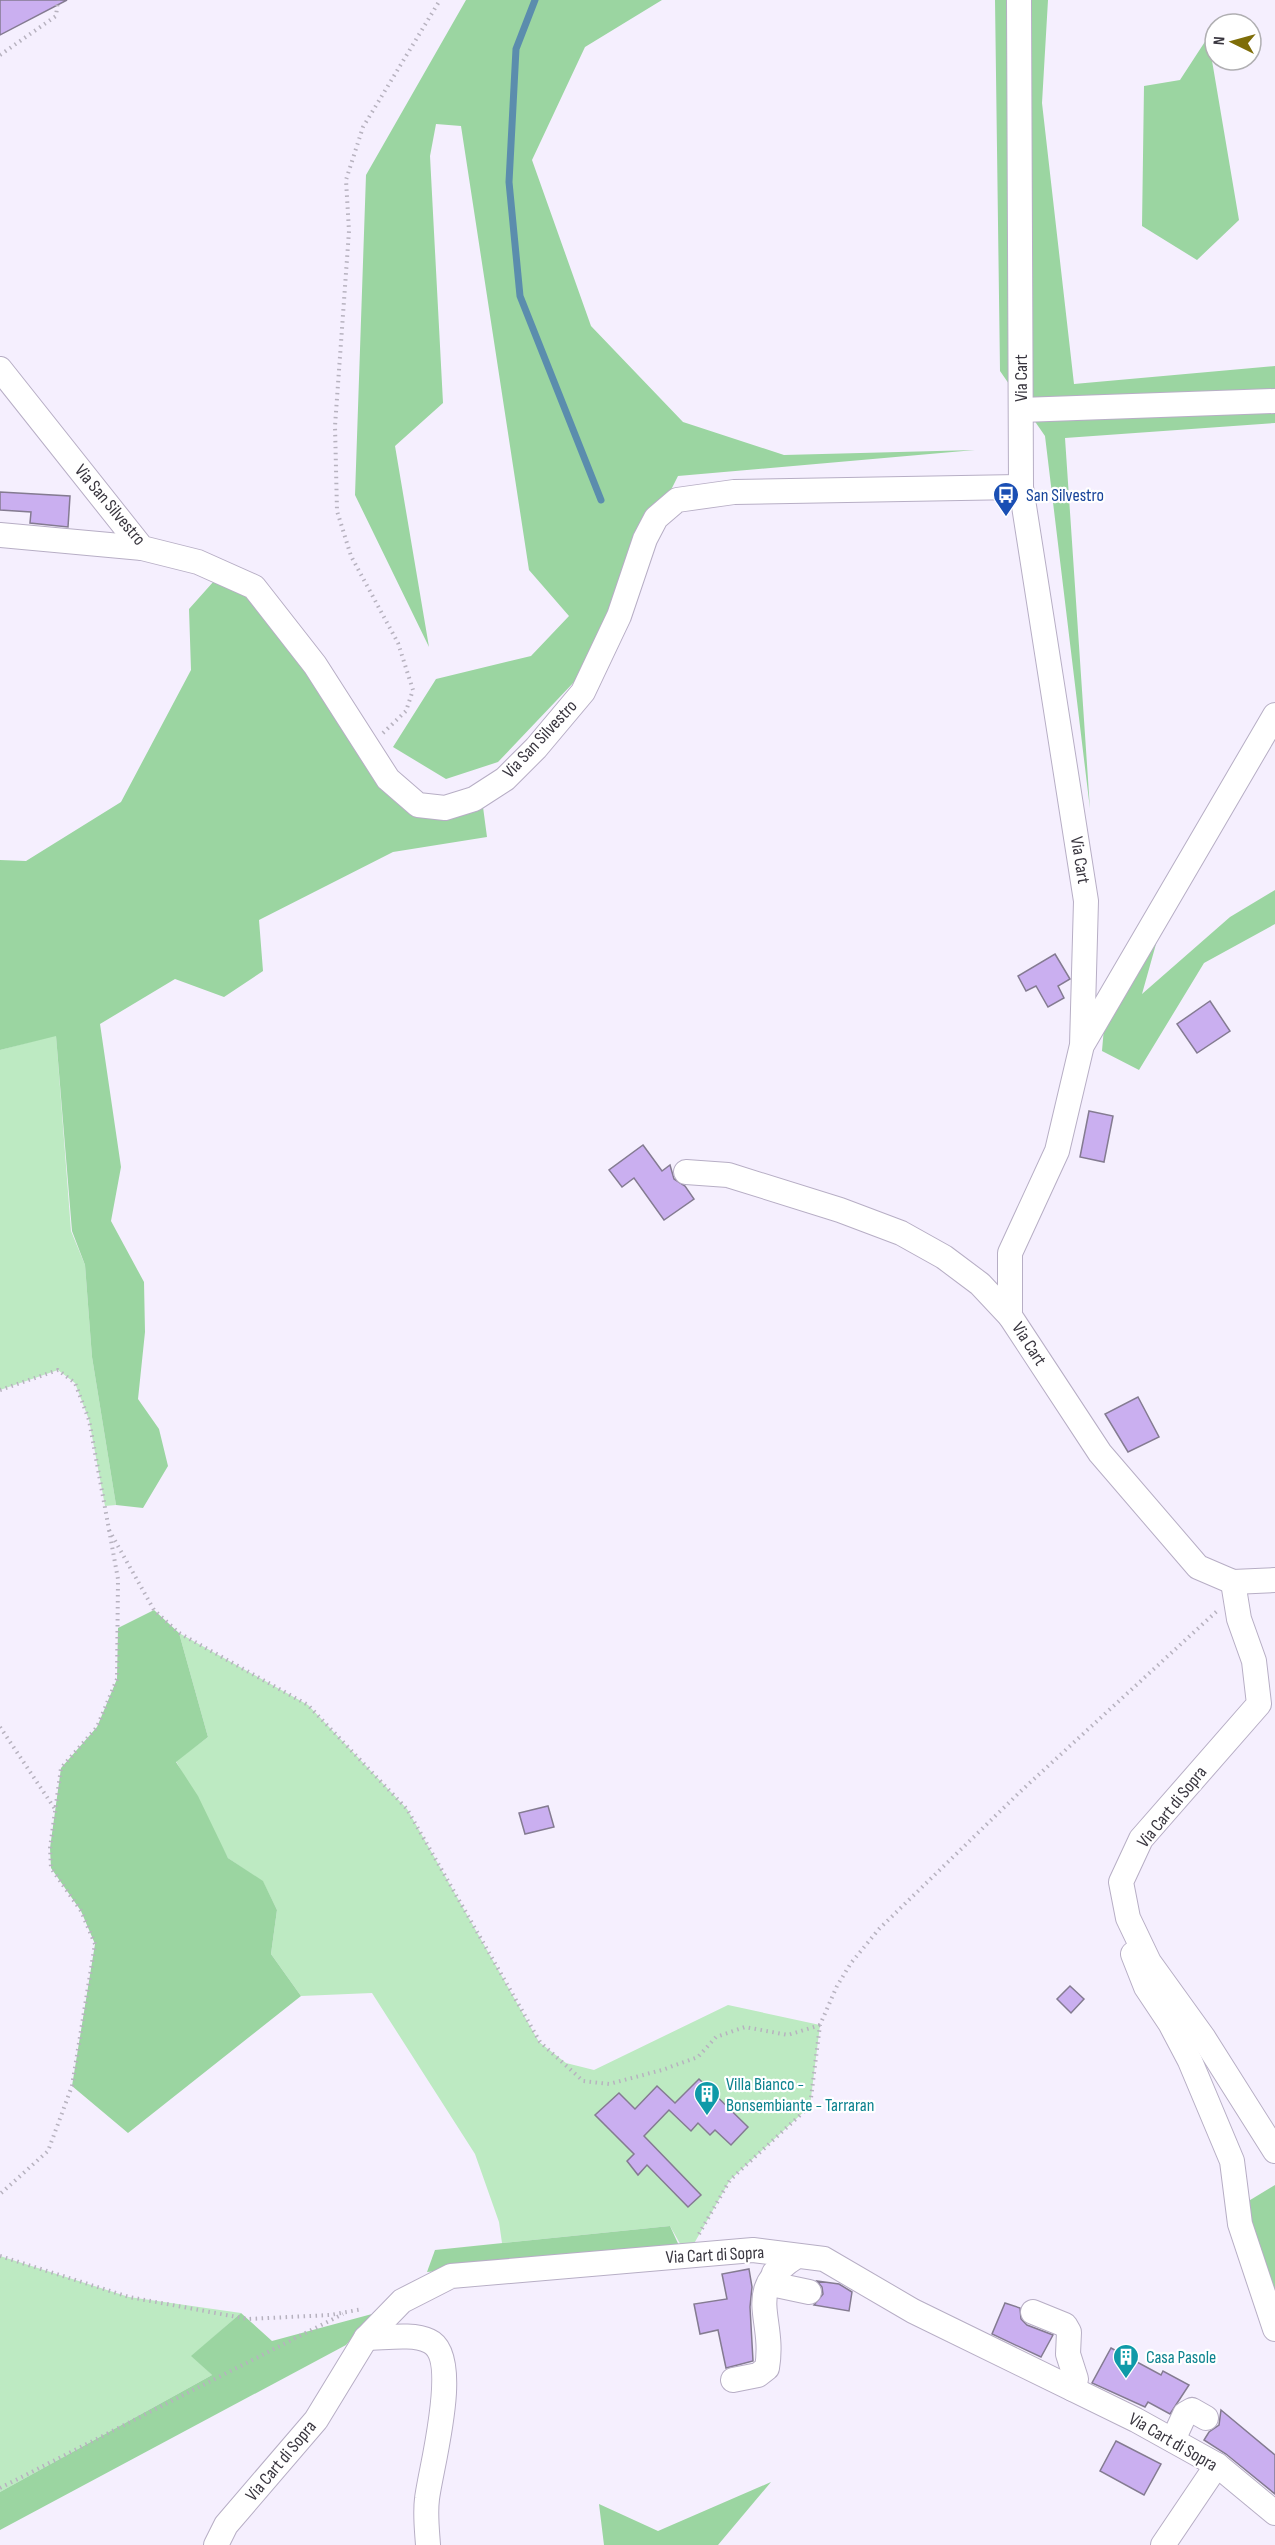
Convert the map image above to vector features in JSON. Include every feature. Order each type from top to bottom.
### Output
[{"type":"street","name":"Via Cart","points":[[1019,0],[1021,488],[1086,901],[1082,1045],[1058,1151],[1010,1253],[1010,1316],[1100,1453],[1198,1567],[1233,1582],[1275,1580]]},
{"type":"street","name":"Via San Silvestro","points":[[0,369],[142,548],[198,562],[254,587],[315,665],[388,779],[418,805],[445,808],[474,799],[505,779],[536,748],[583,692],[619,616],[645,539],[656,518],[677,500],[734,492],[1021,488]]},
{"type":"street","points":[[1021,410],[1275,401]]},
{"type":"street","points":[[0,535],[142,548]]},
{"type":"street","points":[[1082,1045],[1275,715]]},
{"type":"street","points":[[686,1172],[728,1175],[840,1210],[901,1233],[953,1263],[980,1284],[1010,1316]]},
{"type":"street","name":"Via Cart di Sopra","points":[[1120,1882],[1141,1839],[1259,1704],[1254,1660],[1239,1619],[1233,1582]]},
{"type":"street","points":[[1120,1882],[1128,1918],[1149,1962],[1203,2037],[1275,2151]]},
{"type":"street","points":[[1120,1882],[1120,1911],[1146,1987],[1170,2023],[1190,2061],[1232,2161],[1240,2223],[1275,2329]]},
{"type":"street","name":"Via Cart di Sopra","points":[[216,2545],[226,2525],[316,2420],[366,2338],[402,2301],[452,2276],[753,2250],[824,2259],[913,2311],[1173,2440],[1217,2465],[1275,2513]]},
{"type":"street","points":[[733,2380],[758,2375],[768,2367],[770,2341],[764,2315],[766,2290],[774,2273],[797,2256]]},
{"type":"street","points":[[774,2273],[777,2285],[809,2292]]},
{"type":"street","points":[[1033,2312],[1065,2325],[1069,2332],[1068,2354],[1076,2379],[1073,2389]]},
{"type":"street","points":[[366,2338],[421,2338],[431,2341],[439,2349],[442,2362],[443,2393],[440,2433],[427,2499],[428,2545]]},
{"type":"street","points":[[1173,2440],[1185,2414],[1192,2410],[1206,2418]]},
{"type":"street","points":[[1164,2545],[1217,2465]]},
{"type":"path","points":[[0,55],[56,16],[58,0]]},
{"type":"path","points":[[365,745],[391,727],[406,711],[413,690],[398,644],[351,556],[337,511],[335,426],[349,231],[346,180],[363,127],[440,0]]},
{"type":"path","points":[[0,1390],[58,1370],[75,1383],[89,1420],[118,1579],[117,1679],[97,1727],[61,1768],[50,1848],[51,1868],[81,1911],[95,1944],[72,2086],[48,2151],[0,2194]]},
{"type":"path","points":[[109,1530],[154,1610],[179,1633],[308,1705],[407,1809],[540,2042],[583,2081],[609,2084],[698,2058],[716,2037],[745,2027],[788,2035],[820,2025]]},
{"type":"path","points":[[687,2256],[730,2180],[810,2106],[820,2025],[850,1963],[879,1929],[1022,1790],[1221,1607],[1233,1582]]},
{"type":"path","points":[[0,1727],[55,1810]]},
{"type":"path","points":[[0,2256],[129,2298],[248,2319],[330,2315],[402,2301]]},
{"type":"path","points":[[0,2488],[349,2311]]},
{"type":"green space","points":[[466,0],[662,0],[585,47],[532,160],[591,326],[683,422],[784,455],[975,450],[678,476],[575,681],[498,762],[446,779],[393,747],[436,679],[531,656],[569,616],[529,570],[461,126],[436,124],[430,156],[443,403],[395,446],[429,647],[355,495],[366,175]]},
{"type":"green space","points":[[995,0],[1048,0],[1042,103],[1074,384],[1275,366],[1275,423],[1065,438],[1090,809],[1045,436],[1000,371]]},
{"type":"green space","points":[[1203,45],[1203,72],[1214,72],[1239,220],[1197,260],[1142,226],[1144,86],[1180,80]]},
{"type":"green space","points":[[214,581],[250,595],[413,813],[483,807],[487,837],[393,852],[259,920],[263,971],[224,997],[175,979],[100,1024],[121,1167],[111,1221],[144,1282],[145,1332],[138,1399],[159,1429],[168,1466],[143,1508],[116,1505],[92,1357],[85,1265],[72,1231],[56,1036],[0,1050],[0,860],[26,861],[121,802],[191,670],[189,609]]},
{"type":"green space","points":[[1275,890],[1275,924],[1204,963],[1139,1070],[1102,1051],[1108,980],[1170,894],[1142,994],[1230,917]]},
{"type":"green space","points":[[56,1035],[71,1231],[85,1265],[92,1357],[116,1505],[105,1506],[89,1420],[75,1383],[58,1370],[0,1390],[0,1050]]},
{"type":"green space","points":[[154,1610],[179,1633],[208,1737],[176,1762],[198,1796],[228,1858],[263,1881],[277,1910],[271,1954],[301,1996],[128,2133],[72,2086],[95,1944],[81,1911],[51,1868],[50,1848],[61,1768],[97,1727],[117,1679],[118,1628]]},
{"type":"green space","points":[[179,1633],[308,1705],[407,1809],[539,2042],[566,2063],[594,2070],[728,2005],[820,2025],[810,2106],[730,2180],[687,2256],[670,2226],[502,2243],[499,2222],[475,2154],[372,1993],[301,1996],[271,1954],[277,1910],[263,1882],[228,1858],[176,1761],[208,1737]]},
{"type":"green space","points":[[1275,2185],[1275,2329],[1237,2208]]},
{"type":"green space","points":[[670,2226],[681,2250],[427,2272],[435,2250]]},
{"type":"green space","points":[[0,2256],[129,2297],[241,2313],[192,2356],[212,2375],[0,2492]]},
{"type":"green space","points":[[241,2313],[272,2341],[372,2314],[346,2345],[0,2530],[0,2492],[212,2375],[191,2356]]},
{"type":"green space","points":[[771,2482],[718,2545],[604,2545],[599,2504],[658,2531]]},
{"type":"building","points":[[0,0],[67,0],[0,35]]},
{"type":"building","points":[[0,492],[70,496],[68,527],[30,523],[31,512],[0,510]]},
{"type":"building","points":[[1055,954],[1070,979],[1058,986],[1064,998],[1048,1007],[1036,986],[1026,991],[1018,976]]},
{"type":"building","points":[[1210,1001],[1230,1031],[1197,1053],[1177,1024]]},
{"type":"building","points":[[1089,1111],[1113,1116],[1104,1162],[1080,1157]]},
{"type":"building","points":[[643,1145],[662,1171],[670,1165],[674,1179],[685,1186],[694,1199],[664,1220],[634,1178],[622,1187],[609,1170]]},
{"type":"building","points":[[1138,1397],[1159,1437],[1128,1452],[1105,1414]]},
{"type":"building","points":[[548,1806],[554,1827],[525,1834],[519,1813]]},
{"type":"building","points":[[1070,1986],[1084,1999],[1071,2013],[1057,1999]]},
{"type":"building","points":[[699,2079],[748,2127],[731,2145],[715,2130],[710,2135],[698,2123],[691,2131],[669,2110],[644,2136],[701,2195],[688,2207],[647,2165],[638,2175],[627,2161],[634,2154],[595,2115],[619,2093],[635,2109],[657,2086],[675,2103]]},
{"type":"building","points":[[749,2269],[752,2287],[750,2307],[753,2361],[726,2368],[718,2330],[700,2334],[694,2304],[727,2299],[722,2274]]},
{"type":"building","points":[[817,2281],[839,2284],[852,2292],[849,2311],[814,2305],[823,2294],[822,2287]]},
{"type":"building","points":[[1005,2303],[1020,2308],[1021,2319],[1027,2325],[1053,2335],[1041,2357],[992,2334]]},
{"type":"building","name":"Casa Pasole","points":[[1111,2348],[1161,2375],[1163,2371],[1189,2385],[1170,2414],[1148,2402],[1145,2407],[1092,2383]]},
{"type":"building","points":[[1221,2410],[1275,2455],[1275,2494],[1226,2454],[1204,2440],[1209,2432],[1219,2425]]},
{"type":"building","points":[[1116,2441],[1161,2464],[1144,2495],[1100,2471]]},
{"type":"waterway","points":[[535,0],[516,49],[509,182],[520,296],[601,500]]},
{"type":"place","name":"San Silvestro","points":[[1006,518]]},
{"type":"place","name":"Villa Bianco - Bonsembiante - Tarraran","points":[[707,2117]]},
{"type":"place","name":"Casa Pasole","points":[[1126,2380]]}]
